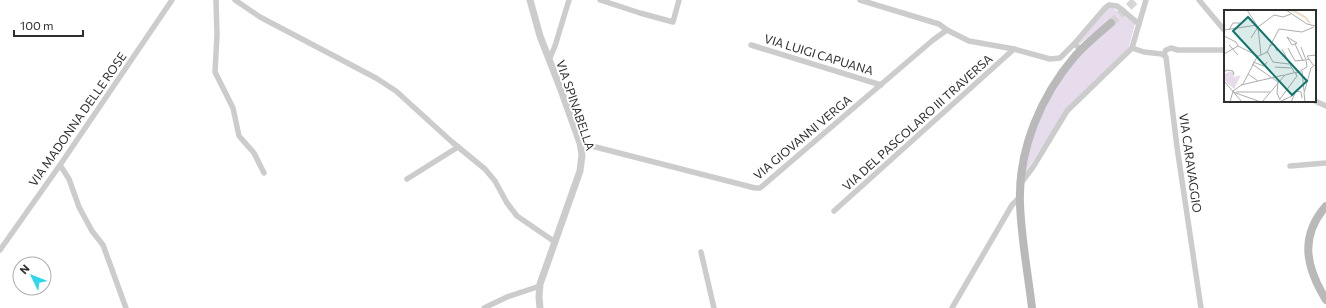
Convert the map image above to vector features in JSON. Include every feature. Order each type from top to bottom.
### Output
[{"type":"main road","points":[[1032,308],[1021,219],[1020,197],[1020,184],[1026,147],[1041,109],[1062,74],[1081,50],[1111,23]]},
{"type":"main road","points":[[1326,206],[1309,237],[1308,250],[1309,263],[1313,277],[1326,300]]},
{"type":"street","name":"VIA MADONNA DELLE ROSE","points":[[0,250],[60,165],[172,0]]},
{"type":"street","points":[[216,0],[217,35],[215,72],[233,108],[239,136],[254,154],[264,173]]},
{"type":"street","points":[[235,0],[260,17],[383,82],[408,101],[489,173],[495,181],[508,206],[517,216],[554,242]]},
{"type":"street","name":"VIA SPINABELLA","points":[[530,0],[540,36],[580,142],[582,155],[581,167],[540,286],[540,308]]},
{"type":"street","points":[[549,60],[555,46],[569,0]]},
{"type":"street","points":[[600,0],[673,22],[680,0]]},
{"type":"street","points":[[860,0],[940,24],[947,30],[972,42],[1014,49],[1054,60],[1061,56],[1074,44],[1104,8],[1109,5],[1116,6],[1139,24]]},
{"type":"street","points":[[1020,184],[1033,167],[1067,111],[1132,48],[1146,0]]},
{"type":"street","points":[[1199,0],[1224,30]]},
{"type":"street","name":"VIA GIOVANNI VERGA","points":[[580,142],[755,188],[760,188],[933,40],[947,30]]},
{"type":"street","points":[[1074,44],[1081,50]]},
{"type":"street","name":"VIA LUIGI CAPUANA","points":[[751,45],[881,85]]},
{"type":"street","points":[[1132,48],[1144,52],[1164,54],[1166,50],[1171,48],[1178,50],[1224,50]]},
{"type":"street","name":"VIA DEL PASCOLARO III TRAVERSA","points":[[834,211],[1014,49]]},
{"type":"street","name":"VIA CARAVAGGIO","points":[[1164,54],[1166,56],[1178,154],[1201,308]]},
{"type":"street","points":[[1316,101],[1326,106]]},
{"type":"street","points":[[407,179],[458,147]]},
{"type":"street","points":[[1290,166],[1326,163]]},
{"type":"street","points":[[60,165],[69,179],[79,207],[92,231],[103,245],[126,308]]},
{"type":"street","points":[[952,308],[1012,205],[1020,197]]},
{"type":"street","points":[[702,252],[714,308]]},
{"type":"street","points":[[484,308],[507,297],[540,286]]},
{"type":"shaded area","points":[[1112,7],[1135,24],[1129,47],[1065,111],[1025,173],[1030,144],[1040,116],[1047,102],[1071,64],[1084,47],[1109,20],[1080,44],[1077,43],[1106,9]]},
{"type":"tunnel","points":[[1111,23],[1136,0]]}]
